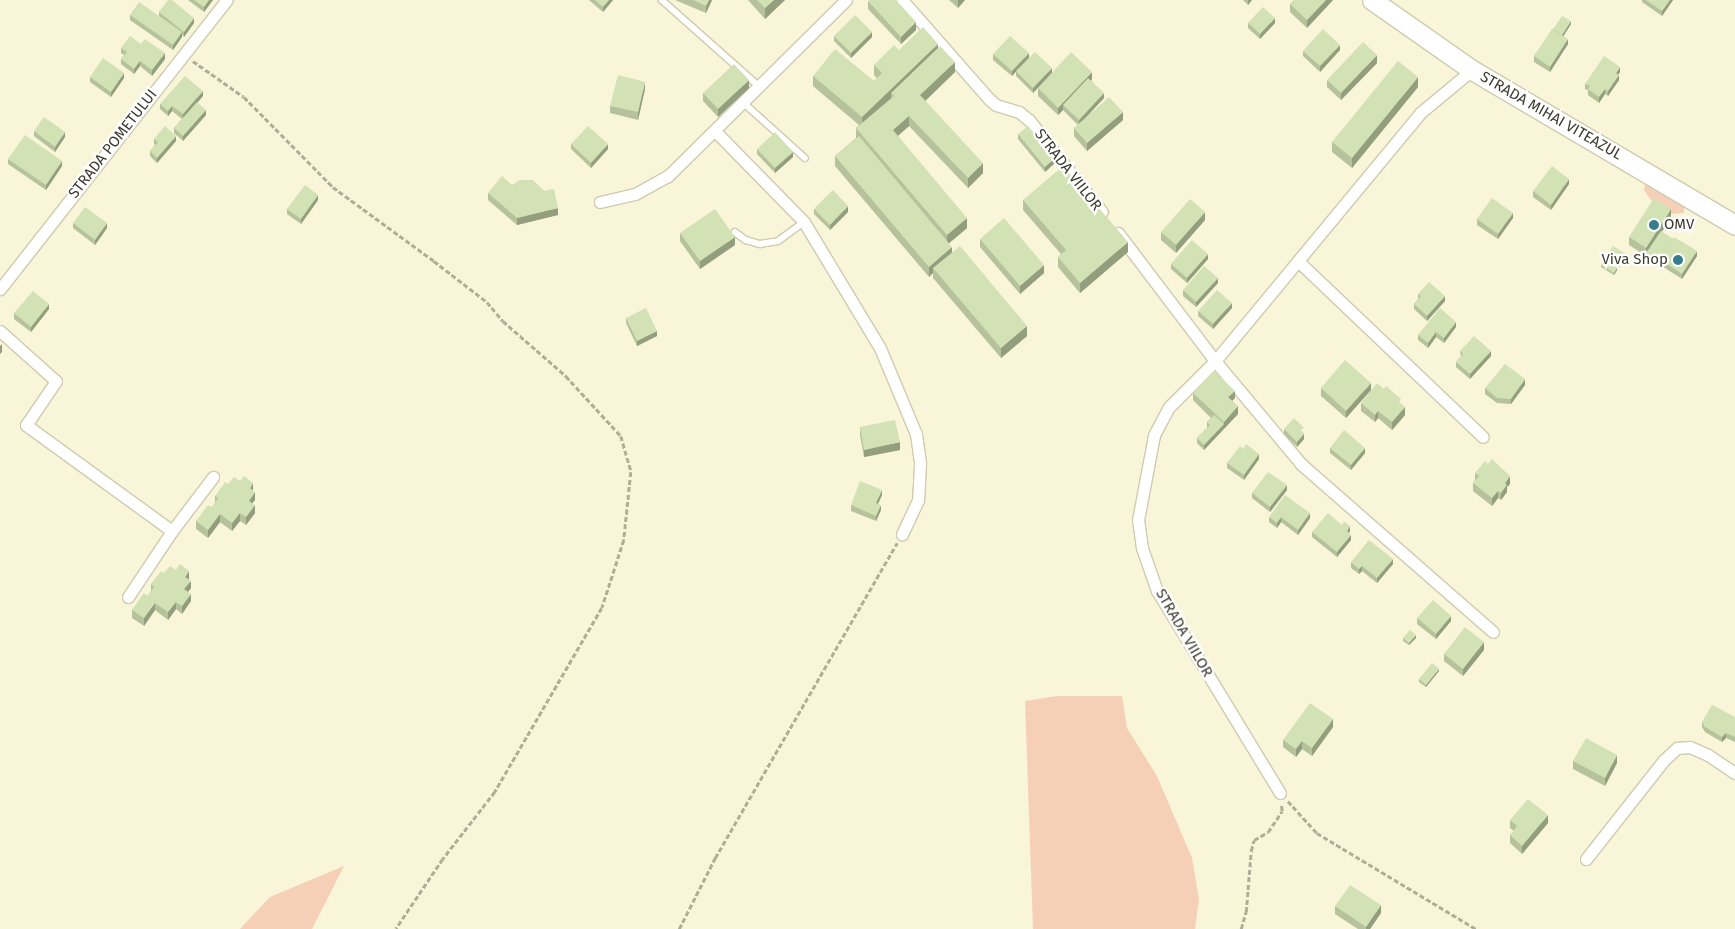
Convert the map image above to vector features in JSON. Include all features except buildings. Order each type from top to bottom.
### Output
[{"type":"highway","name":"STRADA MIHAI VITEAZUL","points":[[1372,0],[1472,70],[1735,225]]},
{"type":"street","name":"STRADA POMETULUI","points":[[0,289],[227,0]]},
{"type":"street","points":[[600,202],[650,188],[668,176],[744,103],[846,0]]},
{"type":"street","name":"STRADA VIILOR","points":[[902,0],[989,99],[996,105],[1019,112],[1029,120],[1215,361],[1301,464],[1493,632]]},
{"type":"street","name":"STRADA VIILOR","points":[[1280,793],[1157,591],[1142,548],[1138,520],[1154,435],[1169,407],[1215,361],[1420,113],[1472,70]]},
{"type":"street","points":[[715,131],[804,222],[880,348],[916,434],[920,464],[918,500],[902,534]]},
{"type":"street","points":[[1298,260],[1483,438]]},
{"type":"street","points":[[0,331],[56,381],[26,424],[172,531]]},
{"type":"street","points":[[128,597],[172,531],[213,477]]},
{"type":"street","points":[[1586,859],[1664,760],[1677,748],[1690,747],[1708,755],[1735,774]]},
{"type":"lane","points":[[662,0],[760,87]]},
{"type":"lane","points":[[744,103],[805,158]]},
{"type":"lane","points":[[735,232],[746,240],[760,244],[769,243],[778,241],[804,222]]},
{"type":"path","points":[[184,54],[244,97],[333,187],[487,302],[503,321],[566,376],[621,436],[631,472],[624,540],[602,608],[495,792],[443,859],[396,929]]},
{"type":"path","points":[[679,929],[715,858],[902,534]]},
{"type":"path","points":[[1241,929],[1246,912],[1251,851],[1254,840],[1268,832],[1282,811],[1280,793]]},
{"type":"path","points":[[1280,793],[1318,833],[1476,929]]},
{"type":"shaded area","points":[[1645,184],[1684,207],[1684,213],[1672,214],[1653,203],[1644,190]]},
{"type":"shaded area","points":[[1057,696],[1122,696],[1127,728],[1157,776],[1192,858],[1199,899],[1195,929],[1033,929],[1025,701]]},
{"type":"shaded area","points":[[344,866],[312,929],[240,929],[270,897]]},
{"type":"place","name":"OMV","points":[[1654,225]]},
{"type":"place","name":"Viva Shop","points":[[1678,260]]}]
